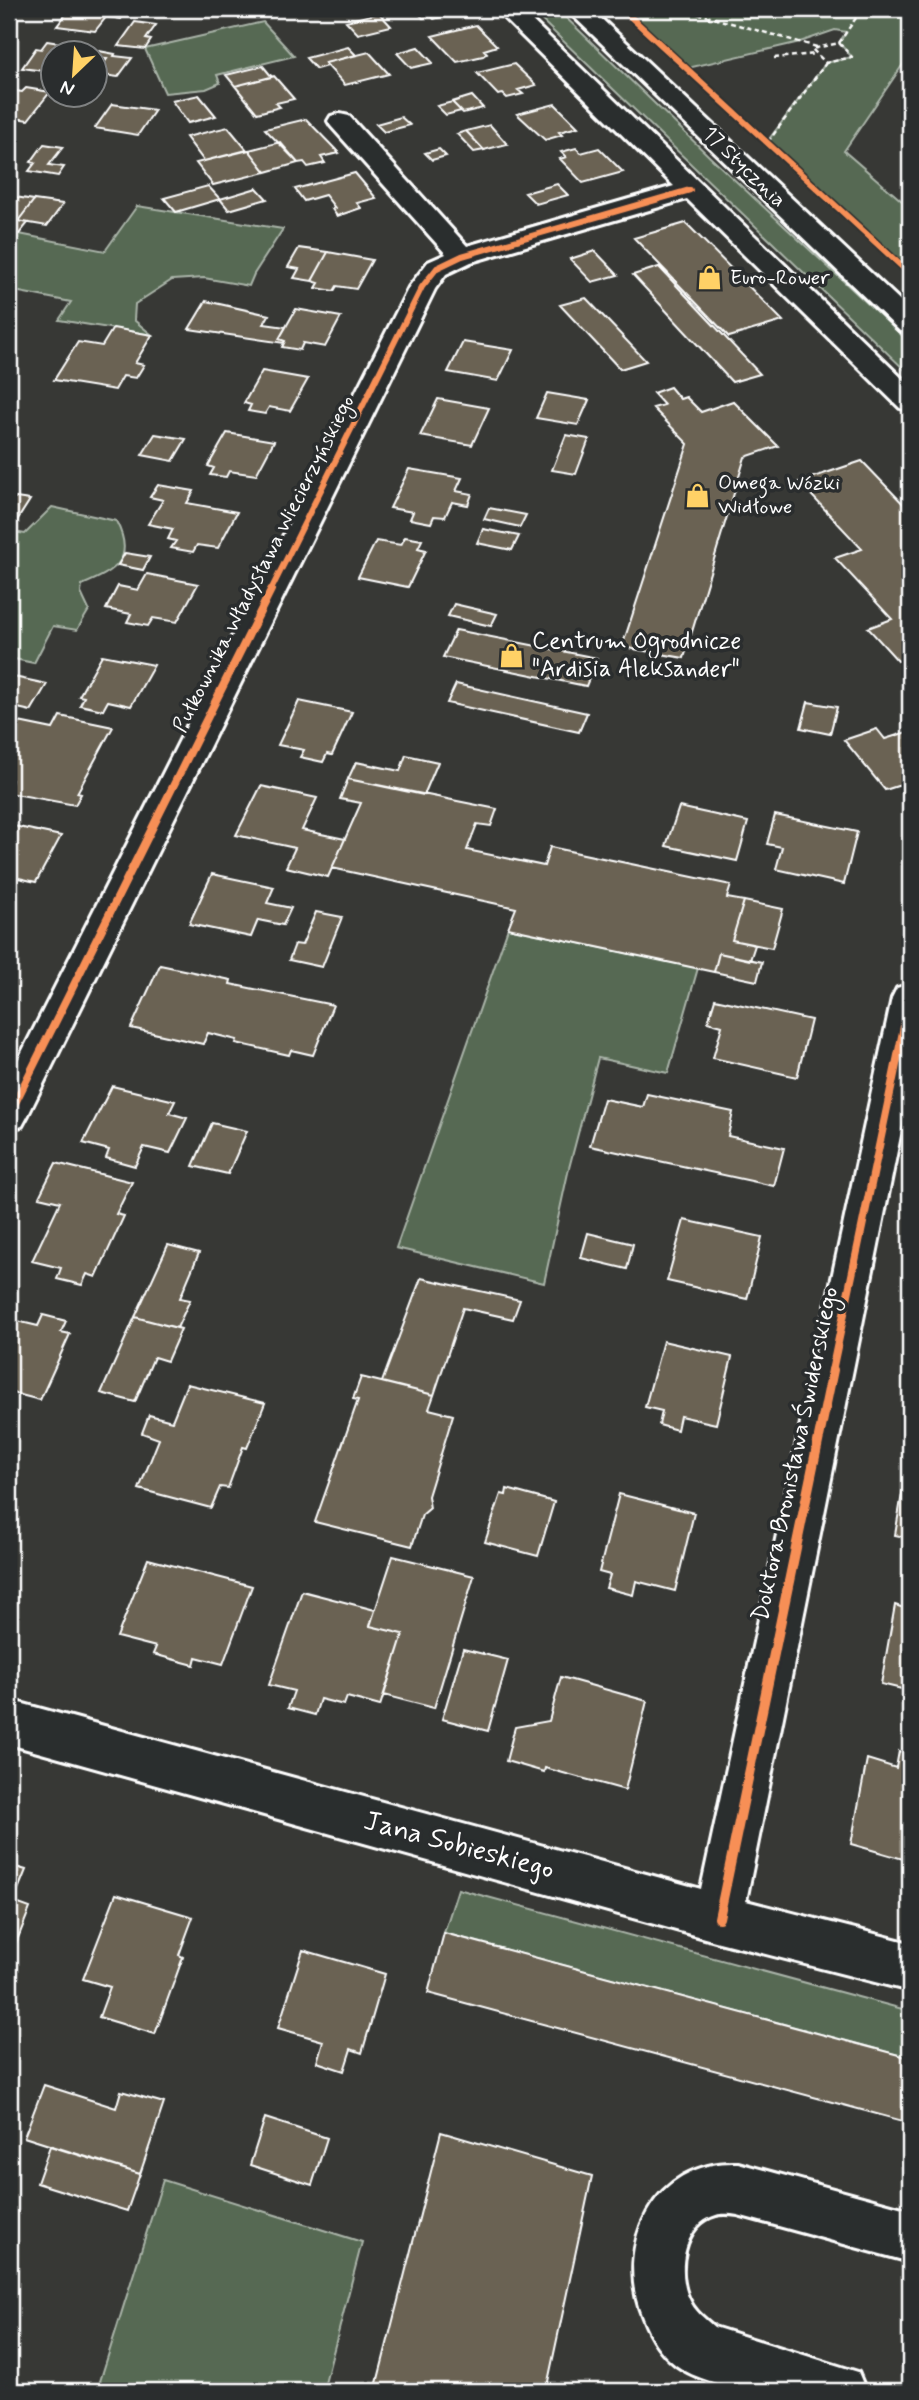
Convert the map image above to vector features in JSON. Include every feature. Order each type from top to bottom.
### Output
[{"type":"street","points":[[507,9],[910,402]]},
{"type":"street","name":"17 Stycznia","points":[[578,9],[910,325]]},
{"type":"street","points":[[340,121],[461,256]]},
{"type":"street","name":"Pułkownika Władysława Wiecierzyńskiego","points":[[9,1115],[422,287],[437,268],[461,256],[690,190]]},
{"type":"street","name":"Doktora Bronisława Świderskiego","points":[[719,1918],[910,998]]},
{"type":"street","name":"Jana Sobieskiego","points":[[9,1722],[719,1918],[910,1966]]},
{"type":"street","points":[[839,2391],[720,2357],[695,2346],[675,2325],[661,2299],[656,2271],[660,2242],[671,2217],[689,2200],[713,2189],[738,2189],[910,2236]]},
{"type":"path","points":[[681,9],[818,48]]},
{"type":"path","points":[[839,43],[852,57],[826,63],[812,49],[839,43],[862,9]]},
{"type":"path","points":[[774,58],[817,54]]},
{"type":"green space","points":[[530,9],[557,9],[711,158],[910,343],[910,375]]},
{"type":"green space","points":[[624,9],[910,9],[910,54],[844,151],[910,208],[910,274],[767,142],[826,63],[852,57],[839,43],[846,32],[835,30],[800,42],[688,68]]},
{"type":"green space","points":[[263,22],[294,56],[217,75],[220,83],[206,89],[165,93],[145,49]]},
{"type":"green space","points":[[137,206],[283,229],[249,286],[204,278],[172,280],[135,304],[134,320],[152,335],[59,320],[71,302],[9,290],[9,232],[105,251]]},
{"type":"green space","points":[[52,507],[116,521],[122,534],[123,554],[113,569],[82,585],[81,593],[89,610],[77,630],[53,626],[34,663],[9,658],[9,531],[25,534]]},
{"type":"green space","points":[[508,928],[698,968],[668,1073],[598,1058],[569,1168],[544,1283],[396,1248]]},
{"type":"green space","points":[[458,1889],[910,2011],[910,2058],[444,1933]]},
{"type":"green space","points":[[163,2180],[362,2242],[323,2391],[97,2391]]},
{"type":"building","points":[[70,9],[111,11],[95,31],[57,26]]},
{"type":"building","points":[[108,9],[129,9],[121,19],[107,17],[111,11]]},
{"type":"building","points":[[414,9],[458,9],[442,13],[445,16],[434,19],[431,16],[423,18]]},
{"type":"building","points":[[379,13],[391,26],[358,34],[346,21]]},
{"type":"building","points":[[135,22],[156,25],[146,39],[151,40],[145,49],[118,46]]},
{"type":"building","points":[[476,25],[497,46],[484,50],[487,53],[483,56],[457,62],[432,36]]},
{"type":"building","points":[[348,47],[356,55],[325,63],[327,66],[316,69],[306,58]]},
{"type":"building","points":[[418,47],[433,63],[411,68],[397,53]]},
{"type":"building","points":[[36,48],[38,70],[22,68]]},
{"type":"building","points":[[369,52],[389,74],[345,85],[325,63]]},
{"type":"building","points":[[108,53],[132,58],[118,77],[108,76]]},
{"type":"building","points":[[514,64],[536,85],[518,90],[523,94],[507,98],[503,94],[498,95],[477,73]]},
{"type":"building","points":[[263,66],[272,77],[235,86],[226,75]]},
{"type":"building","points":[[274,76],[294,99],[276,103],[280,107],[257,113],[235,86]]},
{"type":"building","points":[[26,88],[38,90],[38,107],[28,120],[9,117],[9,90],[22,92]]},
{"type":"building","points":[[199,95],[216,116],[188,123],[172,101]]},
{"type":"building","points":[[472,96],[483,108],[463,113],[452,102]]},
{"type":"building","points":[[452,102],[461,111],[446,115],[437,106]]},
{"type":"building","points":[[112,104],[155,110],[138,135],[95,128]]},
{"type":"building","points":[[555,104],[578,127],[559,132],[562,135],[545,140],[517,114]]},
{"type":"building","points":[[401,117],[410,125],[384,132],[376,124]]},
{"type":"building","points":[[306,119],[339,153],[321,157],[325,163],[308,167],[304,162],[298,163],[265,129]]},
{"type":"building","points":[[490,125],[507,144],[484,150],[466,131]]},
{"type":"building","points":[[228,127],[247,150],[204,161],[186,137]]},
{"type":"building","points":[[466,131],[484,150],[474,152],[457,134]]},
{"type":"building","points":[[280,142],[298,163],[266,172],[249,150]]},
{"type":"building","points":[[44,144],[63,147],[49,165],[64,167],[58,176],[29,171],[35,163],[31,162]]},
{"type":"building","points":[[576,148],[581,153],[599,148],[623,172],[583,183],[560,159],[566,157],[561,152]]},
{"type":"building","points":[[439,149],[446,156],[432,160],[425,153]]},
{"type":"building","points":[[249,150],[266,172],[213,185],[196,163]]},
{"type":"building","points":[[355,173],[376,198],[357,203],[361,208],[337,216],[332,209],[335,208],[325,195],[304,201],[295,189]]},
{"type":"building","points":[[557,184],[568,195],[536,204],[525,193]]},
{"type":"building","points":[[208,186],[220,199],[176,212],[164,198]]},
{"type":"building","points":[[257,188],[267,199],[229,210],[220,199]]},
{"type":"building","points":[[9,196],[34,200],[18,221],[9,220]]},
{"type":"building","points":[[34,200],[63,204],[47,226],[18,221]]},
{"type":"building","points":[[9,220],[28,223],[19,234],[9,232]]},
{"type":"building","points":[[686,223],[783,321],[729,337],[634,238]]},
{"type":"building","points":[[299,248],[328,252],[312,281],[294,278],[299,269],[288,267]]},
{"type":"building","points":[[595,251],[618,275],[592,282],[570,259]]},
{"type":"building","points":[[328,252],[372,260],[356,289],[337,286],[334,291],[316,288],[319,283],[312,281]]},
{"type":"building","points":[[659,267],[760,374],[732,382],[633,275]]},
{"type":"building","points":[[586,298],[646,361],[620,369],[560,305]]},
{"type":"building","points":[[206,301],[269,315],[264,324],[286,327],[279,339],[285,341],[284,343],[189,329]]},
{"type":"building","points":[[296,309],[341,317],[325,347],[303,343],[300,350],[282,347],[285,341],[279,339]]},
{"type":"building","points":[[113,328],[152,335],[135,363],[144,365],[136,378],[123,376],[115,390],[54,380],[78,342],[102,346]]},
{"type":"building","points":[[463,342],[513,350],[498,381],[448,372]]},
{"type":"building","points":[[262,371],[308,379],[290,411],[269,407],[265,414],[248,411],[251,405],[244,403]]},
{"type":"building","points":[[670,387],[680,399],[686,397],[701,412],[733,401],[778,446],[745,457],[684,658],[622,647],[688,444],[653,408],[664,405],[653,393]]},
{"type":"building","points":[[547,393],[589,400],[578,425],[536,418]]},
{"type":"building","points":[[438,399],[489,408],[472,445],[420,436]]},
{"type":"building","points":[[227,433],[274,441],[256,475],[229,471],[226,477],[210,475],[214,468],[208,466]]},
{"type":"building","points":[[155,434],[186,439],[173,461],[142,455]]},
{"type":"building","points":[[566,435],[589,439],[576,474],[552,470]]},
{"type":"building","points":[[862,461],[910,511],[910,657],[898,661],[868,628],[892,619],[835,558],[862,549],[799,482]]},
{"type":"building","points":[[409,469],[462,478],[456,491],[472,494],[468,505],[452,502],[445,517],[434,516],[431,523],[410,519],[413,512],[390,508]]},
{"type":"building","points":[[158,485],[194,491],[187,503],[237,512],[218,548],[197,545],[193,552],[171,548],[176,541],[168,539],[173,529],[148,524],[163,500],[150,497]]},
{"type":"building","points":[[9,497],[30,500],[16,522],[9,520]]},
{"type":"building","points":[[489,508],[526,515],[520,527],[484,519]]},
{"type":"building","points":[[483,529],[519,536],[512,550],[477,543]]},
{"type":"building","points":[[405,537],[422,540],[418,548],[426,550],[408,587],[358,577],[376,541],[401,545]]},
{"type":"building","points":[[125,553],[150,557],[143,570],[118,565]]},
{"type":"building","points":[[147,574],[198,584],[177,622],[153,618],[148,626],[127,622],[131,614],[106,609],[118,586],[138,590]]},
{"type":"building","points":[[454,604],[497,614],[491,626],[448,616]]},
{"type":"building","points":[[456,630],[597,658],[586,686],[443,657]]},
{"type":"building","points":[[102,655],[154,665],[131,706],[108,701],[103,710],[80,705],[84,697],[79,696]]},
{"type":"building","points":[[9,676],[47,684],[31,711],[9,706]]},
{"type":"building","points":[[456,684],[587,713],[579,732],[447,703]]},
{"type":"building","points":[[299,701],[352,712],[332,755],[327,754],[323,762],[300,757],[304,750],[278,745]]},
{"type":"building","points":[[808,702],[837,707],[830,734],[801,728]]},
{"type":"building","points":[[60,716],[113,727],[77,793],[81,794],[75,805],[9,793],[12,780],[9,779],[9,720],[53,729]]},
{"type":"building","points":[[877,729],[885,739],[910,731],[910,782],[885,790],[844,740]]},
{"type":"building","points":[[406,755],[438,762],[424,795],[348,779],[356,762],[400,771]]},
{"type":"building","points":[[348,779],[497,809],[491,826],[477,824],[467,850],[544,866],[550,847],[731,885],[727,898],[744,901],[732,940],[755,945],[750,960],[719,953],[714,972],[508,928],[516,908],[332,868],[361,803],[340,799]]},
{"type":"building","points":[[261,786],[317,798],[302,830],[345,839],[328,877],[286,867],[295,848],[236,835]]},
{"type":"building","points":[[679,807],[748,822],[737,861],[666,846]]},
{"type":"building","points":[[775,815],[857,832],[844,884],[776,869],[782,847],[767,844]]},
{"type":"building","points":[[9,825],[61,836],[36,882],[10,876],[9,879]]},
{"type":"building","points":[[212,874],[274,887],[267,903],[291,908],[283,925],[258,920],[251,937],[189,924]]},
{"type":"building","points":[[744,901],[783,909],[772,948],[732,940]]},
{"type":"building","points":[[316,912],[342,917],[322,967],[289,960],[295,944],[302,945]]},
{"type":"building","points":[[719,953],[762,962],[757,981],[714,972]]},
{"type":"building","points":[[160,965],[231,980],[230,984],[333,1005],[313,1055],[291,1050],[289,1055],[236,1043],[237,1040],[208,1033],[203,1044],[131,1028]]},
{"type":"building","points":[[715,999],[811,1020],[797,1077],[713,1058],[722,1026],[708,1022]]},
{"type":"building","points":[[112,1086],[175,1101],[169,1113],[187,1118],[170,1153],[144,1147],[135,1166],[106,1158],[109,1150],[83,1143]]},
{"type":"building","points":[[647,1094],[733,1112],[728,1136],[784,1148],[774,1186],[590,1146],[604,1099],[643,1107]]},
{"type":"building","points":[[212,1123],[247,1131],[228,1174],[193,1166]]},
{"type":"building","points":[[56,1163],[132,1182],[116,1214],[124,1216],[96,1277],[87,1274],[82,1285],[57,1279],[61,1268],[32,1261],[60,1202],[39,1197]]},
{"type":"building","points":[[684,1220],[762,1237],[747,1299],[667,1281]]},
{"type":"building","points":[[588,1233],[633,1244],[627,1269],[581,1258]]},
{"type":"building","points":[[168,1245],[199,1253],[180,1298],[190,1300],[177,1328],[135,1317]]},
{"type":"building","points":[[421,1278],[520,1300],[513,1319],[463,1308],[434,1395],[382,1382]]},
{"type":"building","points":[[43,1315],[66,1321],[61,1332],[70,1334],[40,1400],[9,1392],[9,1319],[38,1326]]},
{"type":"building","points":[[135,1317],[181,1329],[167,1361],[154,1357],[135,1402],[101,1393]]},
{"type":"building","points":[[663,1341],[732,1357],[716,1424],[680,1416],[677,1430],[659,1425],[662,1411],[645,1407]]},
{"type":"building","points":[[361,1377],[434,1395],[429,1409],[453,1415],[428,1496],[430,1508],[422,1515],[412,1546],[315,1522],[358,1400],[353,1399]]},
{"type":"building","points":[[187,1384],[265,1403],[247,1448],[243,1447],[228,1488],[220,1487],[211,1508],[139,1489],[159,1439],[142,1433],[149,1415],[172,1421]]},
{"type":"building","points":[[910,1447],[910,1538],[895,1535]]},
{"type":"building","points":[[507,1489],[554,1502],[538,1556],[485,1542],[501,1494],[506,1495]]},
{"type":"building","points":[[619,1494],[694,1513],[675,1591],[636,1581],[633,1595],[606,1588],[610,1575],[599,1572]]},
{"type":"building","points":[[393,1556],[474,1576],[434,1708],[384,1695],[403,1634],[370,1626]]},
{"type":"building","points":[[148,1559],[252,1586],[223,1664],[196,1657],[194,1665],[153,1654],[156,1647],[117,1637]]},
{"type":"building","points":[[302,1591],[375,1610],[370,1626],[403,1634],[380,1706],[347,1697],[344,1705],[320,1699],[315,1715],[288,1708],[294,1691],[269,1685]]},
{"type":"building","points":[[895,1605],[910,1610],[910,1691],[881,1684]]},
{"type":"building","points":[[463,1649],[508,1660],[488,1731],[442,1719]]},
{"type":"building","points":[[561,1677],[647,1701],[625,1790],[545,1768],[544,1772],[506,1761],[515,1727],[549,1721]]},
{"type":"building","points":[[899,1751],[910,1754],[910,1861],[851,1844],[867,1759],[896,1768]]},
{"type":"building","points":[[9,1865],[26,1870],[13,1902],[30,1908],[16,1943],[9,1941]]},
{"type":"building","points":[[116,1894],[193,1917],[179,1955],[183,1957],[155,2034],[99,2017],[110,1987],[83,1979]]},
{"type":"building","points":[[444,1933],[910,2058],[910,2123],[428,1993]]},
{"type":"building","points":[[303,1950],[385,1974],[362,2053],[351,2049],[344,2071],[317,2062],[323,2041],[278,2028]]},
{"type":"building","points":[[44,2085],[116,2108],[121,2091],[164,2103],[140,2174],[24,2137]]},
{"type":"building","points":[[265,2118],[327,2138],[312,2185],[250,2165]]},
{"type":"building","points":[[441,2132],[592,2176],[546,2391],[375,2391]]},
{"type":"building","points":[[50,2146],[140,2174],[127,2211],[37,2183]]},
{"type":"cycle path","points":[[622,9],[910,274]]},
{"type":"cycle path","points":[[9,1115],[422,287],[437,268],[462,256],[690,190]]},
{"type":"cycle path","points":[[719,1918],[910,998]]},
{"type":"place","name":"Euro-Rower","points":[[710,278]]},
{"type":"place","name":"Omega Wózki Widłowe","points":[[698,495]]},
{"type":"place","name":"Centrum Ogrodnicze \"Ardisia Aleksander\"","points":[[512,655]]}]
